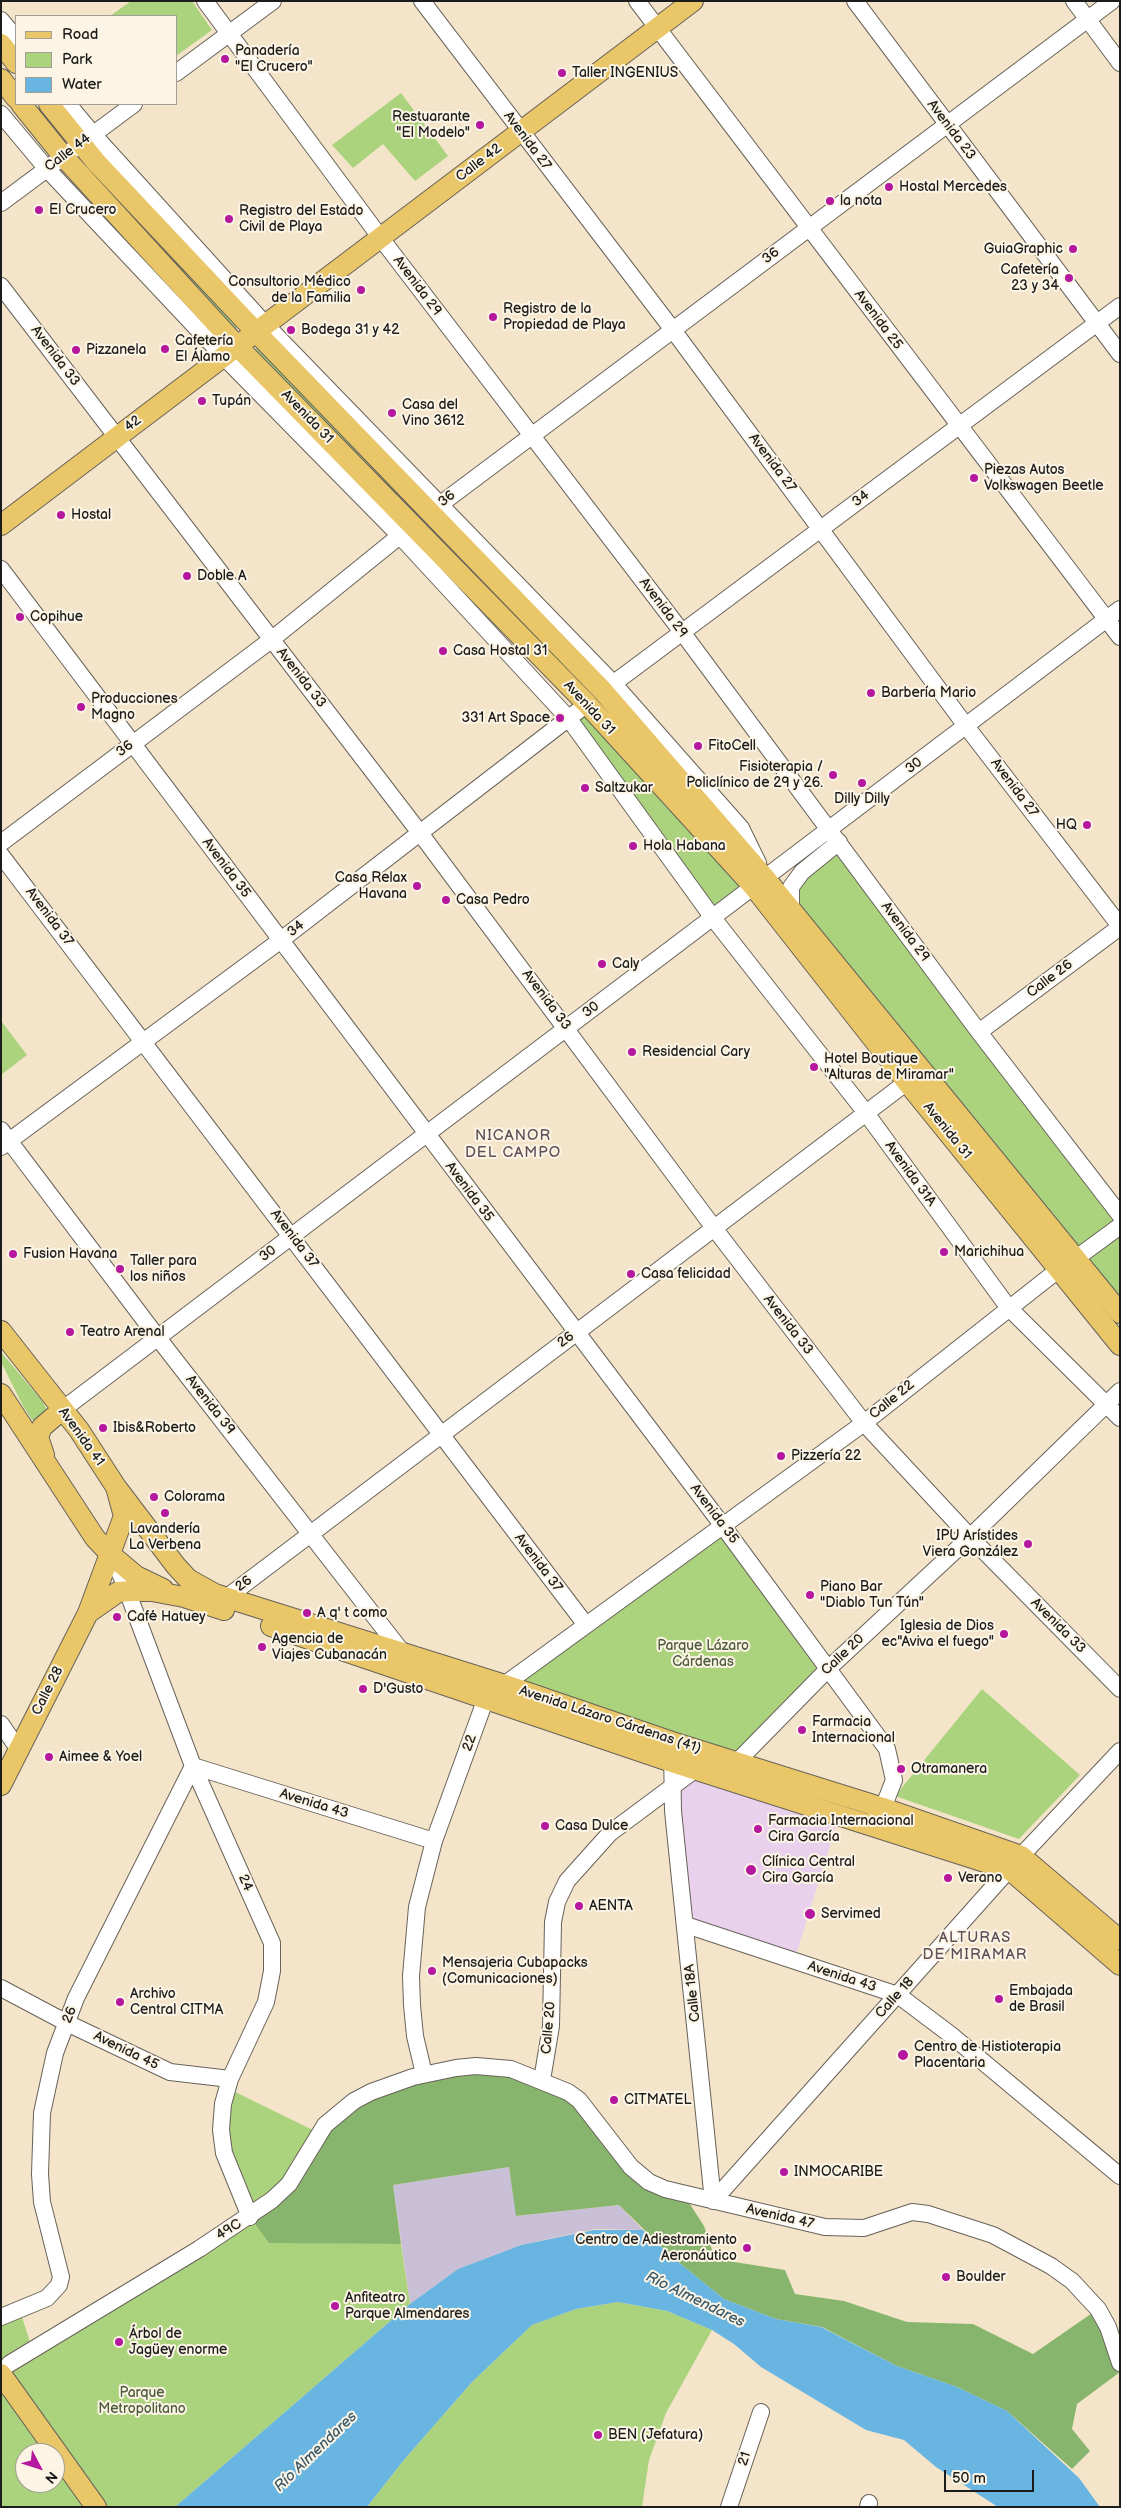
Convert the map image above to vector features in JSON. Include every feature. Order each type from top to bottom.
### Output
[{"type":"main road","name":"Calle 42","points":[[260,328],[694,1]]},
{"type":"main road","points":[[1,44],[15,62]]},
{"type":"main road","points":[[1,79],[15,97]]},
{"type":"main road","name":"Avenida 31","points":[[22,105],[63,156],[230,351],[406,531],[586,704],[759,883],[791,909],[1074,1259],[1120,1313]]},
{"type":"main road","name":"Avenida 31","points":[[50,105],[86,139],[260,328],[608,687],[759,883],[907,1082],[1120,1345]]},
{"type":"main road","name":"42","points":[[1,525],[260,328]]},
{"type":"main road","name":"Avenida 41","points":[[1,1331],[78,1430],[119,1493]]},
{"type":"main road","points":[[1,1394],[95,1538]]},
{"type":"main road","points":[[49,1465],[38,1437],[46,1422],[62,1410]]},
{"type":"main road","points":[[80,1513],[91,1522],[105,1525],[118,1517],[119,1493]]},
{"type":"main road","points":[[111,1555],[124,1516],[119,1493]]},
{"type":"main road","name":"Avenida Lázaro Cárdenas (41)","points":[[119,1493],[161,1548],[188,1579],[198,1586],[226,1598],[505,1685],[672,1742],[883,1808],[1016,1863],[1120,1940]]},
{"type":"main road","name":"Avenida Lázaro Cárdenas (41)","points":[[95,1538],[111,1555],[136,1576],[178,1596],[672,1762],[870,1824],[1016,1863],[1120,1965]]},
{"type":"main road","name":"Calle 28","points":[[91,1605],[95,1538]]},
{"type":"main road","name":"Calle 28","points":[[1,1784],[91,1605],[111,1555]]},
{"type":"main road","name":"Avenida Lázaro Cárdenas (41)","points":[[91,1605],[118,1592],[127,1591],[152,1591],[178,1596]]},
{"type":"main road","points":[[5,2369],[96,2507]]},
{"type":"street","name":"Avenida 29","points":[[205,1],[380,238],[682,632],[979,1032],[1120,1216]]},
{"type":"street","points":[[178,72],[273,1]]},
{"type":"street","name":"Avenida 27","points":[[422,1],[672,330],[966,726],[1120,927]]},
{"type":"street","name":"Avenida 25","points":[[637,1],[810,228],[958,427],[1120,638]]},
{"type":"street","name":"Avenida 23","points":[[855,1],[1120,354]]},
{"type":"street","points":[[1074,1],[1120,63]]},
{"type":"street","name":"36","points":[[435,508],[1112,1]]},
{"type":"street","points":[[1,20],[15,37]]},
{"type":"street","name":"Avenida 31","points":[[69,105],[86,139]]},
{"type":"street","name":"Calle 44","points":[[1,203],[133,105]]},
{"type":"street","name":"Avenida 31","points":[[1,114],[47,169],[230,351]]},
{"type":"street","name":"Avenida 33","points":[[1,286],[420,833],[714,1228],[864,1423],[970,1537],[1120,1689]]},
{"type":"street","name":"34","points":[[608,687],[1120,306]]},
{"type":"street","name":"36","points":[[1,843],[271,640],[406,531]]},
{"type":"street","name":"Avenida 31","points":[[406,531],[569,719],[712,918]]},
{"type":"street","name":"Avenida 35","points":[[1,569],[426,1135],[723,1526],[829,1668],[886,1749],[894,1780],[883,1808],[870,1824]]},
{"type":"street","name":"30","points":[[62,1410],[759,883],[834,836],[966,726],[1120,609]]},
{"type":"street","name":"34","points":[[4,1139],[143,1043],[281,940],[586,704]]},
{"type":"street","points":[[791,909],[791,887],[834,836]]},
{"type":"street","name":"Avenida 37","points":[[1,855],[586,1625]]},
{"type":"street","name":"Avenida 31A","points":[[712,918],[866,1113],[1008,1307],[1120,1418]]},
{"type":"street","name":"Calle 26","points":[[979,1032],[1120,927]]},
{"type":"street","name":"26","points":[[226,1598],[907,1082]]},
{"type":"street","name":"Avenida 39","points":[[4,1139],[422,1677]]},
{"type":"street","points":[[1074,1259],[1120,1226]]},
{"type":"street","name":"Calle 22","points":[[723,1526],[864,1423],[1008,1307],[1058,1270]]},
{"type":"street","name":"Calle 20","points":[[723,1777],[735,1761],[829,1668],[970,1537],[1105,1404],[1120,1392]]},
{"type":"street","points":[[486,1698],[723,1526]]},
{"type":"street","name":"24","points":[[111,1555],[127,1591],[193,1766],[272,1943],[272,1971],[266,2002],[230,2079],[223,2104],[221,2130],[224,2153],[228,2169],[250,2217]]},
{"type":"street","name":"22","points":[[424,2074],[415,2036],[411,1976],[417,1907],[434,1841],[486,1698]]},
{"type":"street","points":[[1,1724],[19,1750]]},
{"type":"street","points":[[672,1742],[672,1786]]},
{"type":"street","name":"Calle 18","points":[[713,2201],[1016,1863],[1120,1751]]},
{"type":"street","name":"26","points":[[1,2317],[48,2298],[59,2285],[62,2277],[42,2202],[40,2136],[47,2086],[55,2053],[76,1998],[193,1766]]},
{"type":"street","name":"Avenida 43","points":[[193,1766],[434,1841]]},
{"type":"street","name":"Calle 20","points":[[542,2080],[551,2026],[553,1922],[557,1902],[567,1881],[610,1833],[696,1769]]},
{"type":"street","name":"Calle 18A","points":[[672,1786],[713,2201]]},
{"type":"street","name":"Avenida 43","points":[[686,1925],[898,1995],[951,2035],[1120,2176]]},
{"type":"street","name":"Avenida 45","points":[[1,1988],[67,2023],[170,2072],[230,2079]]},
{"type":"street","name":"Avenida 47","points":[[424,2074],[456,2068],[495,2066],[511,2069],[542,2080],[568,2092],[580,2100],[618,2152],[649,2182],[674,2192],[825,2227],[864,2228],[912,2212],[928,2214],[993,2236],[1051,2266],[1072,2281],[1098,2309],[1108,2327],[1120,2362]]},
{"type":"street","name":"49C","points":[[5,2369],[250,2217],[281,2193],[299,2169],[313,2142],[325,2125],[339,2112],[371,2092],[424,2074]]},
{"type":"street","name":"21","points":[[729,2507],[761,2412]]},
{"type":"shaded area","name":"Clínica Central Cira García","points":[[696,1769],[840,1814],[794,1961],[686,1925],[673,1786]]},
{"type":"shaded area","points":[[509,2167],[517,2216],[619,2205],[643,2230],[595,2229],[521,2245],[458,2269],[410,2304],[393,2185]]},
{"type":"green space","points":[[131,1],[192,1],[212,30],[178,55],[178,15],[111,15]]},
{"type":"green space","points":[[401,93],[448,156],[415,181],[383,144],[353,168],[332,145]]},
{"type":"green space","points":[[85,162],[239,326],[236,329],[82,165]]},
{"type":"green space","points":[[259,347],[596,696],[685,794],[254,350]]},
{"type":"green space","points":[[587,704],[754,887],[713,918],[571,722]]},
{"type":"green space","points":[[839,842],[1120,1215],[1120,1313],[791,909],[800,885]]},
{"type":"green space","points":[[1,1023],[27,1055],[1,1075]]},
{"type":"green space","points":[[1,1352],[43,1402],[46,1408],[44,1414],[37,1420],[32,1420],[23,1406],[1,1362]]},
{"type":"green space","name":"Parque Lázaro Cárdenas","points":[[723,1526],[829,1668],[736,1761],[883,1808],[1021,1856],[1120,1940],[1120,1965],[1010,1870],[484,1702]]},
{"type":"green space","points":[[982,1689],[1080,1775],[1019,1839],[895,1796]]},
{"type":"green space","points":[[476,2066],[553,2085],[618,2152],[684,2195],[704,2226],[715,2259],[785,2270],[795,2294],[844,2301],[907,2322],[973,2324],[1033,2354],[1098,2309],[1120,2363],[1120,2372],[1077,2404],[1072,2429],[1090,2451],[1072,2469],[1007,2411],[957,2387],[897,2366],[822,2327],[776,2319],[724,2299],[672,2257],[619,2205],[516,2216],[509,2167],[393,2185],[401,2244],[269,2243],[250,2217],[354,2101]]},
{"type":"green space","name":"Parque Metropolitano","points":[[227,2088],[319,2133],[331,2243],[401,2244],[410,2304],[175,2507],[1,2507],[1,2322],[21,2314],[32,2348],[250,2217],[228,2169]]},
{"type":"green space","points":[[618,2302],[667,2311],[712,2330],[666,2413],[649,2460],[642,2507],[367,2507],[403,2461],[472,2382],[532,2325],[576,2309]]},
{"type":"water","name":"Río Almendares","points":[[594,2230],[643,2230],[672,2257],[724,2299],[776,2319],[821,2327],[897,2366],[957,2387],[1007,2411],[1079,2478],[1100,2507],[998,2507],[936,2467],[904,2440],[866,2430],[761,2367],[734,2344],[712,2330],[667,2311],[618,2302],[576,2309],[532,2325],[472,2382],[403,2461],[367,2507],[175,2507],[410,2304],[458,2269],[521,2245]]},
{"type":"place","name":"Panadería \"El Crucero\"","points":[[225,59]]},
{"type":"place","name":"Taller INGENIUS","points":[[562,73]]},
{"type":"place","name":"Restuarante \"El Modelo\"","points":[[480,125]]},
{"type":"place","name":"Hostal Mercedes","points":[[889,187]]},
{"type":"place","name":"la nota","points":[[830,201]]},
{"type":"place","name":"El Crucero","points":[[39,210]]},
{"type":"place","name":"Registro del Estado Civil de Playa","points":[[229,219]]},
{"type":"place","name":"GuiaGraphic","points":[[1073,249]]},
{"type":"place","name":"Cafetería 23 y 34","points":[[1069,278]]},
{"type":"place","name":"Consultorio Médico de la Familia","points":[[361,290]]},
{"type":"place","name":"Registro de la Propiedad de Playa","points":[[493,317]]},
{"type":"place","name":"Bodega 31 y 42","points":[[291,330]]},
{"type":"place","name":"Cafetería El Álamo","points":[[165,349]]},
{"type":"place","name":"Pizzanela","points":[[76,350]]},
{"type":"place","name":"Tupán","points":[[202,401]]},
{"type":"place","name":"Casa del Vino 3612","points":[[392,413]]},
{"type":"place","name":"Piezas Autos Volkswagen Beetle","points":[[974,478]]},
{"type":"place","name":"Hostal","points":[[61,515]]},
{"type":"place","name":"Doble A","points":[[187,576]]},
{"type":"place","name":"Copihue","points":[[20,617]]},
{"type":"place","name":"Casa Hostal 31","points":[[443,651]]},
{"type":"place","name":"Barbería Mario","points":[[871,693]]},
{"type":"place","name":"Producciones Magno","points":[[81,707]]},
{"type":"place","name":"331 Art Space","points":[[560,718]]},
{"type":"place","name":"FitoCell","points":[[698,746]]},
{"type":"place","name":"Fisioterapia / Policlínico de 29 y 26.","points":[[833,775]]},
{"type":"place","name":"Dilly Dilly","points":[[862,783]]},
{"type":"place","name":"Saltzukar","points":[[585,788]]},
{"type":"place","name":"HQ","points":[[1087,825]]},
{"type":"place","name":"Hola Habana","points":[[633,846]]},
{"type":"place","name":"Casa Relax Havana","points":[[417,886]]},
{"type":"place","name":"Casa Pedro","points":[[446,900]]},
{"type":"place","name":"Caly","points":[[602,964]]},
{"type":"place","name":"Residencial Cary","points":[[632,1052]]},
{"type":"place","name":"Hotel Boutique \"Alturas de Miramar\"","points":[[814,1067]]},
{"type":"place","name":"Marichihua","points":[[944,1252]]},
{"type":"place","name":"Fusion Havana","points":[[13,1254]]},
{"type":"place","name":"Taller para los niños","points":[[120,1269]]},
{"type":"place","name":"Casa felicidad","points":[[631,1274]]},
{"type":"place","name":"Teatro Arenal","points":[[70,1332]]},
{"type":"place","name":"Ibis&Roberto","points":[[103,1428]]},
{"type":"place","name":"Pizzería 22","points":[[781,1456]]},
{"type":"place","name":"Colorama","points":[[154,1497]]},
{"type":"place","name":"Lavandería La Verbena","points":[[165,1513]]},
{"type":"place","name":"IPU Arístides Viera González","points":[[1028,1544]]},
{"type":"place","name":"Piano Bar \"Diablo Tun Tún\"","points":[[810,1595]]},
{"type":"place","name":"A q' t como","points":[[307,1613]]},
{"type":"place","name":"Café Hatuey","points":[[117,1617]]},
{"type":"place","name":"Iglesia de Dios ec\"Aviva el fuego\"","points":[[1004,1634]]},
{"type":"place","name":"Agencia de Viajes Cubanacán","points":[[262,1647]]},
{"type":"place","name":"D'Gusto","points":[[363,1689]]},
{"type":"place","name":"Farmacia Internacional","points":[[802,1730]]},
{"type":"place","name":"Aimee & Yoel","points":[[49,1757]]},
{"type":"place","name":"Otramanera","points":[[901,1769]]},
{"type":"place","name":"Casa Dulce","points":[[545,1826]]},
{"type":"place","name":"Farmacia Internacional Cira García","points":[[758,1829]]},
{"type":"place","name":"Clínica Central Cira García","points":[[751,1870]]},
{"type":"place","name":"Verano","points":[[948,1878]]},
{"type":"place","name":"AENTA","points":[[579,1906]]},
{"type":"place","name":"Servimed","points":[[810,1914]]},
{"type":"place","name":"Mensajeria Cubapacks (Comunicaciones)","points":[[432,1971]]},
{"type":"place","name":"Embajada de Brasil","points":[[999,1999]]},
{"type":"place","name":"Archivo Central CITMA","points":[[120,2002]]},
{"type":"place","name":"Centro de Histioterapia Placentaria","points":[[903,2055]]},
{"type":"place","name":"CITMATEL","points":[[614,2100]]},
{"type":"place","name":"INMOCARIBE","points":[[784,2172]]},
{"type":"place","name":"Centro de Adiestramiento Aeronáutico","points":[[747,2248]]},
{"type":"place","name":"Boulder","points":[[946,2277]]},
{"type":"place","name":"Anfiteatro Parque Almendares","points":[[335,2306]]},
{"type":"place","name":"Árbol de Jagüey enorme","points":[[119,2342]]},
{"type":"place","name":"BEN (Jefatura)","points":[[598,2435]]},
{"type":"district","name":"NICANOR DEL CAMPO","points":[[513,1144]]},
{"type":"district","name":"ALTURAS DE MIRAMAR","points":[[975,1946]]}]
